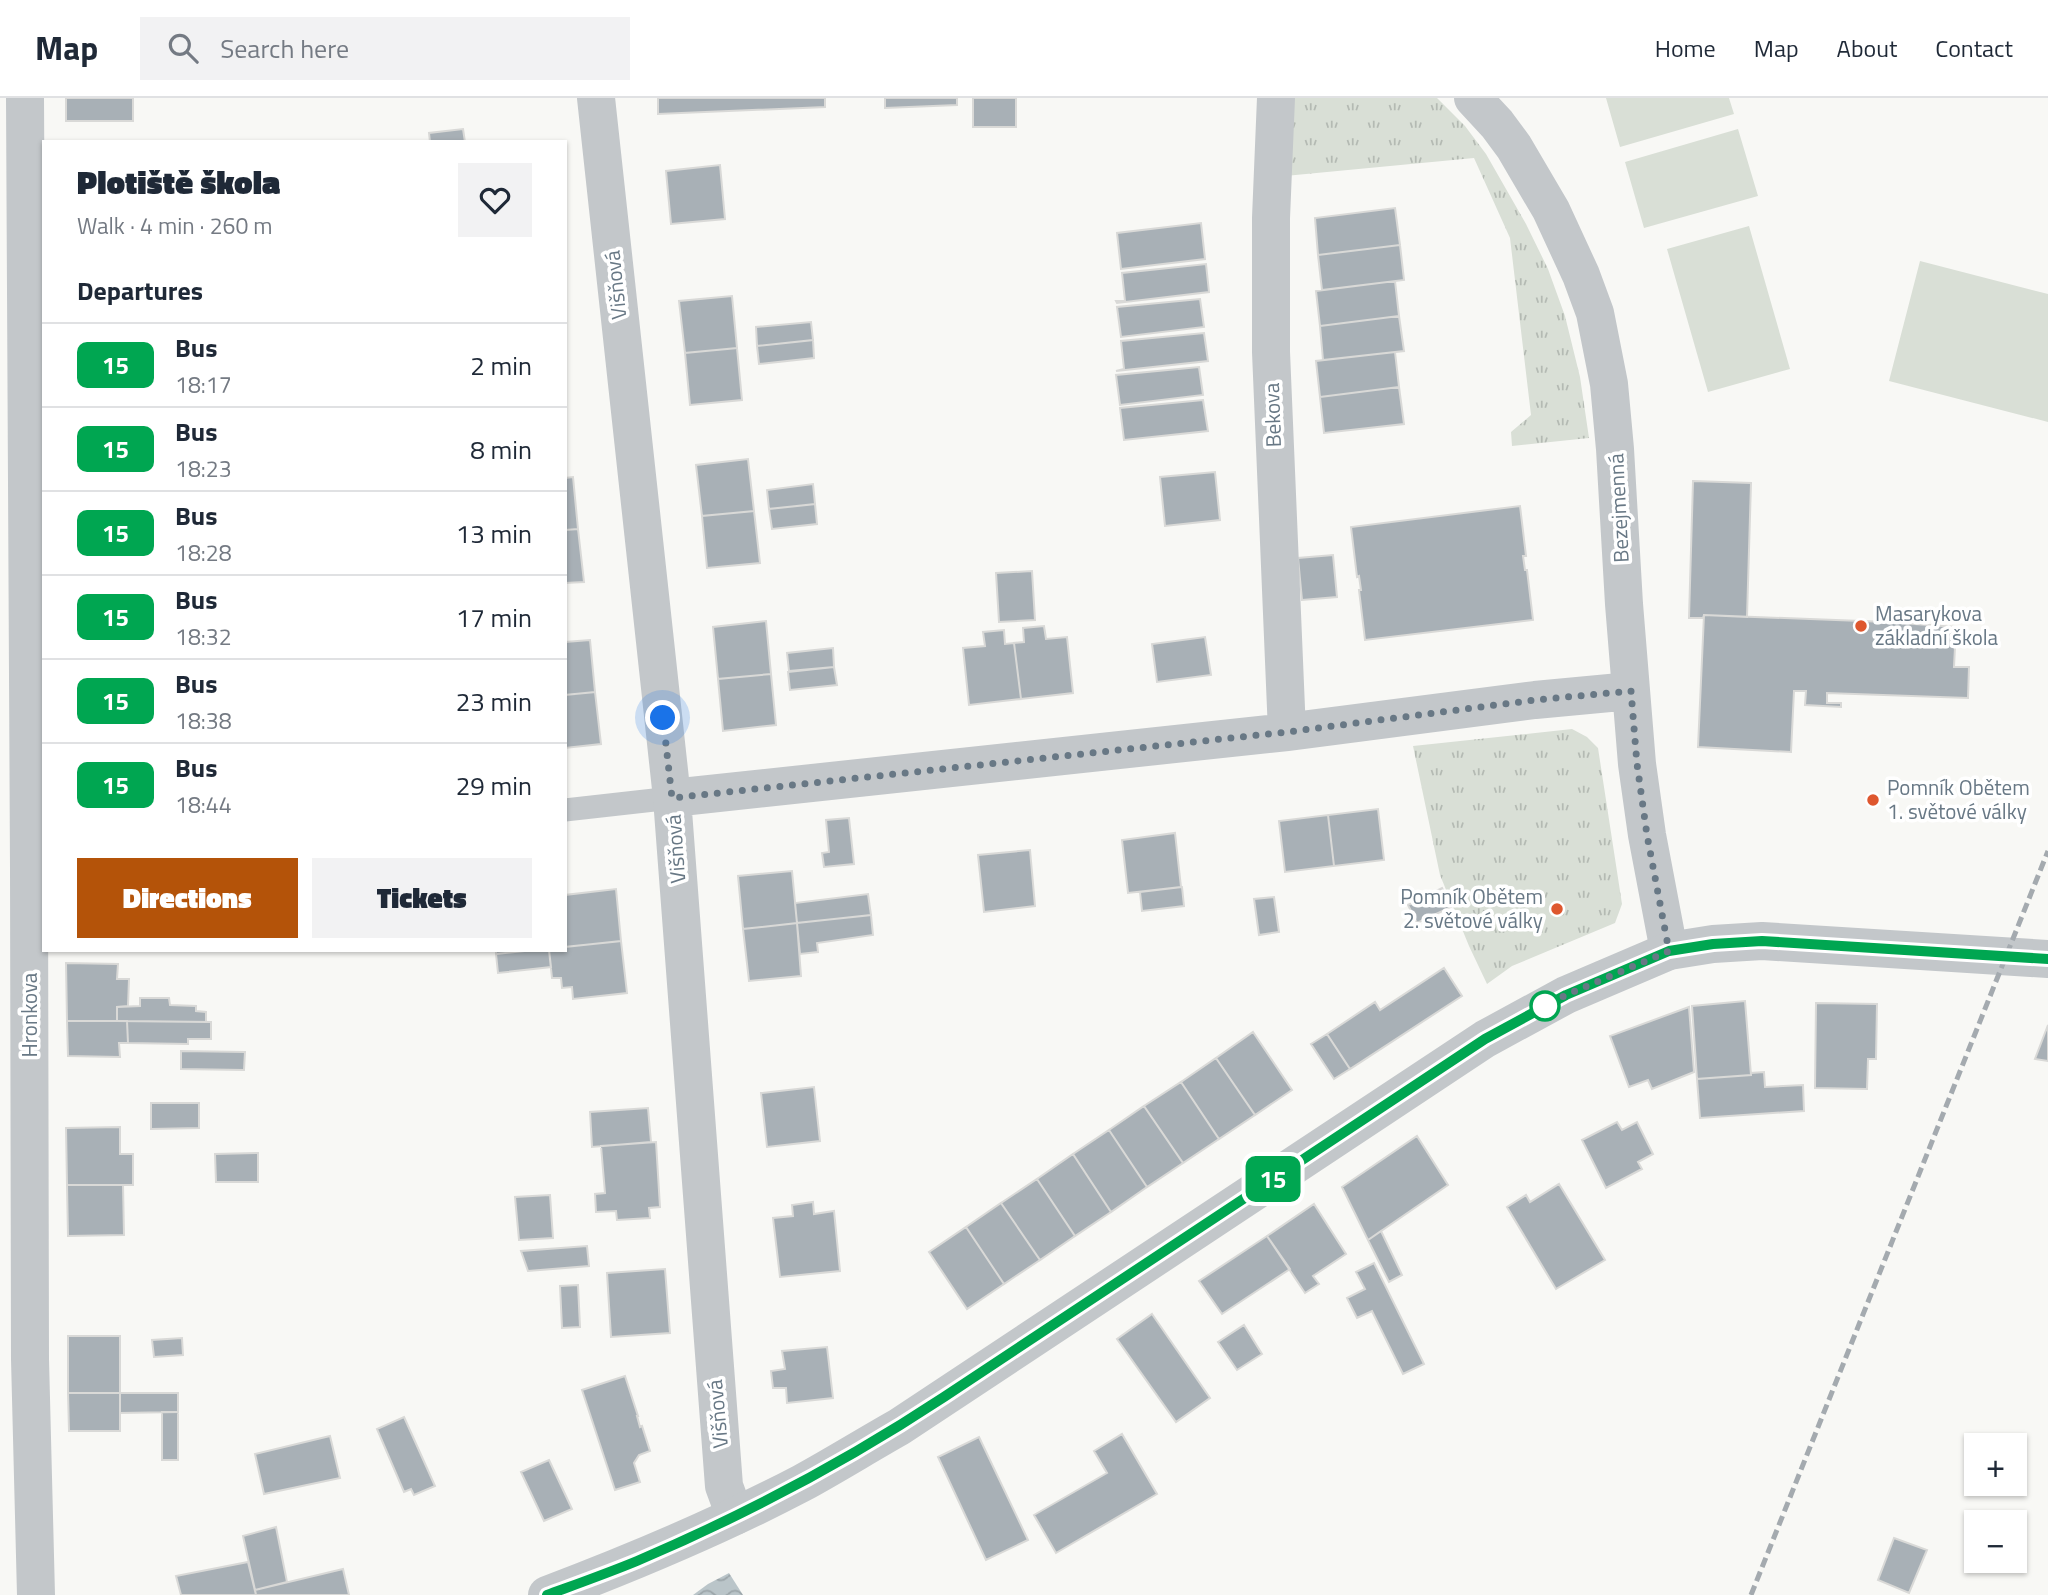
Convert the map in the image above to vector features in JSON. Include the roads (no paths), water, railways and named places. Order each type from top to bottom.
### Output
[{"type":"street","name":"Hronkova","points":[[25,98],[37,868],[30,1359],[36,1595]]},
{"type":"street","name":"Višňová","points":[[596,98],[672,798],[724,1486],[736,1516]]},
{"type":"street","name":"Bekova","points":[[1276,98],[1271,218],[1271,352],[1287,732]]},
{"type":"street","name":"Bezejmenná","points":[[1473,98],[1514,148],[1551,210],[1595,313],[1609,384],[1637,764],[1647,835],[1669,951]]},
{"type":"street","points":[[672,798],[1287,732],[1535,700],[1631,691]]},
{"type":"street","points":[[547,1595],[636,1561],[736,1516],[803,1482],[899,1427],[1485,1039],[1566,995],[1669,951],[1713,944],[1762,941],[2048,959]]},
{"type":"lane","points":[[567,810],[672,798]]},
{"type":"water","points":[[729,1573],[743,1595],[693,1595],[708,1584]]},
{"type":"railway","points":[[1751,1595],[2048,851]]},
{"type":"place","name":"Masarykova základní škola","points":[[1861,626]]},
{"type":"place","name":"Pomník Obětem 1. světové války","points":[[1873,800]]},
{"type":"place","name":"Pomník Obětem 2. světové války","points":[[1557,909]]}]
